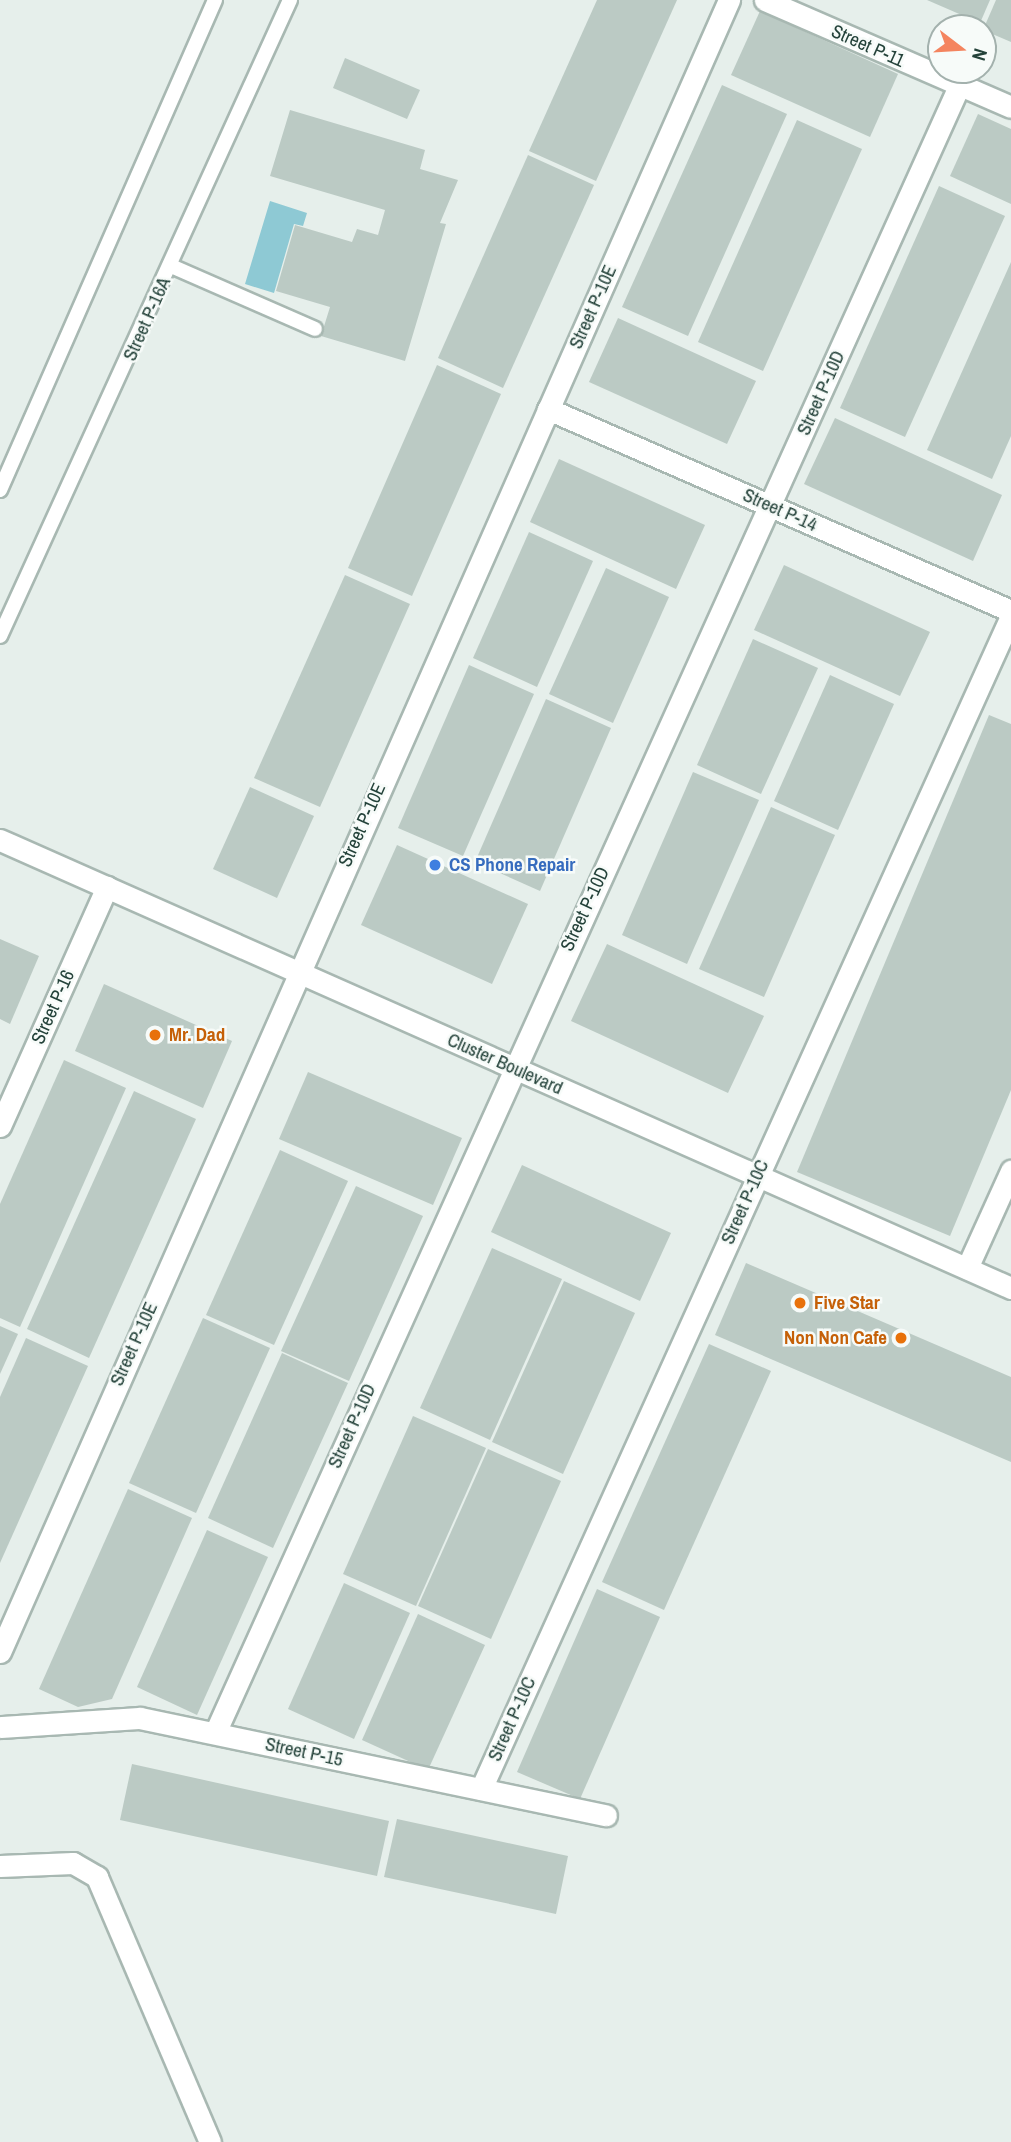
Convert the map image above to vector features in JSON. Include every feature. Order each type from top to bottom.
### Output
[{"type":"street","name":"Street P-10E","points":[[0,1652],[297,972],[729,0]]},
{"type":"street","name":"Street P-11","points":[[765,0],[1011,107]]},
{"type":"street","name":"Street P-10D","points":[[215,1733],[512,1067],[770,506],[959,86]]},
{"type":"street","name":"Street P-14","points":[[548,410],[1011,613]]},
{"type":"street","name":"Street P-10C","points":[[481,1789],[1011,613]]},
{"type":"street","name":"Cluster Boulevard","points":[[0,840],[1011,1288]]},
{"type":"street","name":"Street P-16","points":[[0,1126],[107,887]]},
{"type":"street","points":[[967,1268],[1011,1171]]},
{"type":"street","name":"Street P-15","points":[[0,1727],[140,1718],[606,1815]]},
{"type":"street","points":[[0,1866],[73,1863],[97,1877],[210,2142]]},
{"type":"lane","points":[[0,490],[215,0]]},
{"type":"lane","name":"Street P-16A","points":[[0,636],[290,0]]},
{"type":"lane","points":[[171,266],[315,329]]},
{"type":"water","points":[[270,201],[307,213],[303,226],[294,224],[274,293],[245,284]]},
{"type":"building","points":[[597,0],[677,0],[596,181],[529,151]]},
{"type":"building","points":[[927,0],[990,0],[984,14],[959,14]]},
{"type":"building","points":[[996,0],[1011,0],[1011,42],[997,36],[997,14],[990,14]]},
{"type":"building","points":[[760,11],[898,74],[870,137],[731,75]]},
{"type":"building","points":[[345,58],[420,90],[407,119],[333,88]]},
{"type":"building","points":[[722,85],[787,114],[688,336],[622,307]]},
{"type":"building","points":[[290,110],[425,150],[420,169],[458,180],[440,223],[446,224],[405,361],[321,336],[330,307],[276,291],[295,225],[352,242],[357,229],[378,235],[385,210],[270,176]]},
{"type":"building","points":[[978,114],[1011,129],[1011,204],[950,176]]},
{"type":"building","points":[[797,120],[862,149],[763,371],[698,342]]},
{"type":"building","points":[[528,155],[594,185],[503,388],[438,358]]},
{"type":"building","points":[[939,186],[1005,216],[905,437],[840,408]]},
{"type":"building","points":[[1011,262],[1011,436],[992,479],[927,450]]},
{"type":"building","points":[[618,318],[756,381],[727,444],[589,382]]},
{"type":"building","points":[[437,365],[501,394],[412,596],[348,568]]},
{"type":"building","points":[[835,418],[1002,495],[973,561],[804,484]]},
{"type":"building","points":[[559,459],[705,525],[676,589],[530,522]]},
{"type":"building","points":[[529,532],[593,561],[537,687],[473,658]]},
{"type":"building","points":[[784,565],[930,632],[900,696],[754,630]]},
{"type":"building","points":[[606,568],[669,597],[613,723],[549,694]]},
{"type":"building","points":[[345,575],[410,604],[320,807],[254,778]]},
{"type":"building","points":[[753,639],[818,668],[761,794],[697,765]]},
{"type":"building","points":[[469,665],[534,694],[463,856],[398,828]]},
{"type":"building","points":[[830,675],[894,704],[838,830],[774,801]]},
{"type":"building","points":[[546,699],[611,728],[540,891],[475,862]]},
{"type":"building","points":[[989,715],[1011,724],[1011,1090],[950,1236],[797,1172]]},
{"type":"building","points":[[693,772],[759,800],[687,964],[622,935]]},
{"type":"building","points":[[250,787],[314,816],[277,898],[213,869]]},
{"type":"building","points":[[771,807],[835,835],[764,997],[699,969]]},
{"type":"building","points":[[397,845],[528,904],[492,984],[361,925]]},
{"type":"building","points":[[0,939],[39,956],[10,1024],[0,1019]]},
{"type":"building","points":[[607,944],[764,1016],[728,1093],[571,1021]]},
{"type":"building","points":[[104,984],[232,1041],[203,1108],[75,1051]]},
{"type":"building","points":[[64,1060],[126,1088],[20,1327],[0,1318],[0,1204]]},
{"type":"building","points":[[308,1072],[462,1138],[433,1205],[279,1139]]},
{"type":"building","points":[[134,1091],[196,1119],[89,1358],[27,1329]]},
{"type":"building","points":[[280,1150],[348,1181],[274,1345],[206,1315]]},
{"type":"building","points":[[522,1165],[671,1233],[640,1301],[491,1232]]},
{"type":"building","points":[[356,1186],[423,1216],[349,1381],[281,1351]]},
{"type":"building","points":[[492,1248],[562,1279],[490,1440],[420,1408]]},
{"type":"building","points":[[746,1263],[1011,1377],[1011,1462],[715,1335]]},
{"type":"building","points":[[564,1281],[635,1313],[563,1474],[492,1442]]},
{"type":"building","points":[[203,1318],[270,1348],[196,1513],[129,1483]]},
{"type":"building","points":[[0,1326],[18,1334],[0,1374]]},
{"type":"building","points":[[26,1338],[88,1366],[0,1563],[0,1397]]},
{"type":"building","points":[[709,1344],[771,1371],[664,1610],[602,1582]]},
{"type":"building","points":[[282,1353],[348,1383],[273,1548],[208,1518]]},
{"type":"building","points":[[413,1416],[486,1448],[416,1606],[343,1574]]},
{"type":"building","points":[[488,1449],[561,1481],[491,1639],[418,1606]]},
{"type":"building","points":[[128,1489],[192,1518],[112,1699],[78,1707],[39,1689]]},
{"type":"building","points":[[207,1530],[268,1557],[197,1715],[137,1687]]},
{"type":"building","points":[[344,1583],[410,1613],[354,1739],[288,1709]]},
{"type":"building","points":[[597,1589],[660,1617],[580,1799],[517,1772]]},
{"type":"building","points":[[418,1614],[485,1645],[428,1770],[362,1740]]},
{"type":"building","points":[[132,1764],[389,1821],[377,1876],[120,1820]]},
{"type":"building","points":[[397,1819],[568,1856],[556,1914],[384,1877]]},
{"type":"place","name":"CS Phone Repair","points":[[435,865]]},
{"type":"place","name":"Mr. Dad","points":[[155,1035]]},
{"type":"place","name":"Five Star","points":[[800,1303]]},
{"type":"place","name":"Non Non Cafe","points":[[901,1338]]}]
